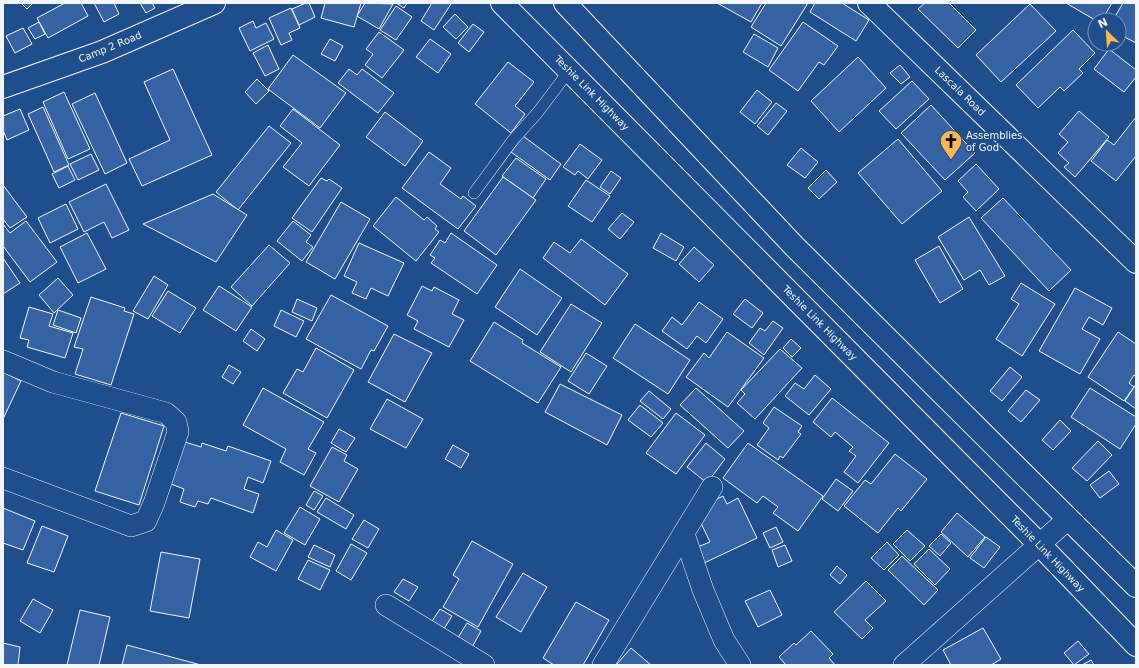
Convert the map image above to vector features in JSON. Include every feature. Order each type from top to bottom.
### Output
[{"type":"main road","name":"Camp 2 Road","points":[[3,87],[102,52],[214,3]]},
{"type":"main road","name":"Teshie Link Highway","points":[[502,3],[741,242],[1039,544],[1136,645]]},
{"type":"main road","points":[[565,3],[794,246],[1136,586]]},
{"type":"main road","name":"Lascala Road","points":[[870,3],[1136,262]]},
{"type":"street","points":[[3,361],[53,382],[166,413],[176,422],[178,432],[154,503],[146,521],[131,526],[3,478]]},
{"type":"street","points":[[603,665],[712,487]]},
{"type":"street","points":[[904,665],[1068,519]]},
{"type":"street","points":[[684,534],[703,590],[724,640],[740,665]]},
{"type":"street","points":[[386,605],[484,665]]},
{"type":"lane","points":[[474,193],[513,140],[538,112],[569,71]]},
{"type":"building","points":[[21,3],[33,3],[27,9]]},
{"type":"building","points":[[65,3],[81,3],[88,16],[48,38],[37,18]]},
{"type":"building","points":[[94,3],[114,3],[119,14],[104,22]]},
{"type":"building","points":[[140,3],[152,3],[155,8],[146,13]]},
{"type":"building","points":[[309,3],[315,17],[299,25],[292,9]]},
{"type":"building","points":[[325,3],[361,3],[354,27],[321,18]]},
{"type":"building","points":[[365,3],[393,4],[379,29],[357,16]]},
{"type":"building","points":[[396,3],[407,3],[404,8]]},
{"type":"building","points":[[432,3],[451,4],[434,30],[421,21]]},
{"type":"building","points":[[717,3],[762,3],[751,22]]},
{"type":"building","points":[[766,3],[808,3],[781,46],[751,27]]},
{"type":"building","points":[[815,3],[842,3],[869,20],[856,41],[810,12]]},
{"type":"building","points":[[925,3],[949,3],[976,30],[958,48],[918,9]]},
{"type":"building","points":[[1066,3],[1112,3],[1107,12],[1087,12],[1087,15]]},
{"type":"building","points":[[1123,3],[1136,3],[1136,43],[1127,38],[1127,12],[1118,12]]},
{"type":"building","points":[[1030,4],[1056,31],[1001,82],[976,55]]},
{"type":"building","points":[[396,6],[412,17],[396,40],[380,30]]},
{"type":"building","points":[[291,8],[300,28],[289,33],[292,40],[281,45],[269,18]]},
{"type":"building","points":[[455,14],[468,27],[456,39],[443,27]]},
{"type":"building","points":[[253,21],[256,28],[266,23],[274,39],[250,51],[239,28]]},
{"type":"building","points":[[39,22],[45,34],[35,39],[28,28]]},
{"type":"building","points":[[803,22],[838,46],[824,65],[819,62],[798,91],[769,70]]},
{"type":"building","points":[[473,24],[484,32],[469,52],[458,43]]},
{"type":"building","points":[[23,28],[32,44],[15,53],[6,36]]},
{"type":"building","points":[[1073,30],[1087,45],[1087,52],[1095,53],[1079,69],[1083,73],[1064,91],[1060,87],[1038,108],[1016,85]]},
{"type":"building","points":[[379,32],[404,50],[382,78],[365,65],[373,54],[366,49]]},
{"type":"building","points":[[754,34],[778,48],[768,67],[743,52]]},
{"type":"building","points":[[330,39],[343,46],[335,61],[321,54]]},
{"type":"building","points":[[430,39],[451,54],[438,73],[416,57]]},
{"type":"building","points":[[268,45],[279,69],[265,76],[253,53]]},
{"type":"building","points":[[1107,52],[1113,52],[1136,70],[1136,77],[1124,92],[1094,69]]},
{"type":"building","points":[[293,55],[346,93],[320,128],[268,89]]},
{"type":"building","points":[[858,57],[886,88],[839,132],[811,101]]},
{"type":"building","points":[[508,62],[534,82],[515,106],[525,114],[511,133],[475,104]]},
{"type":"building","points":[[900,65],[910,77],[901,84],[890,73]]},
{"type":"building","points":[[173,69],[212,155],[142,186],[129,159],[170,140],[144,82]]},
{"type":"building","points":[[349,69],[357,75],[362,69],[394,93],[378,113],[338,83]]},
{"type":"building","points":[[257,79],[269,91],[256,104],[245,92]]},
{"type":"building","points":[[912,81],[929,99],[896,129],[879,111]]},
{"type":"building","points":[[757,90],[772,102],[755,124],[740,112]]},
{"type":"building","points":[[64,92],[90,149],[68,159],[43,102]]},
{"type":"building","points":[[95,93],[127,163],[105,174],[72,104]]},
{"type":"building","points":[[776,103],[787,111],[768,135],[757,126]]},
{"type":"building","points":[[931,105],[975,153],[945,180],[901,133]]},
{"type":"building","points":[[43,107],[69,165],[54,172],[28,114]]},
{"type":"building","points":[[20,109],[29,130],[7,140],[3,130],[3,116]]},
{"type":"building","points":[[293,109],[340,145],[309,186],[283,167],[302,143],[280,126]]},
{"type":"building","points":[[1079,111],[1109,137],[1075,177],[1064,167],[1069,163],[1058,153],[1068,142],[1059,134]]},
{"type":"building","points":[[385,112],[423,141],[405,166],[366,137]]},
{"type":"building","points":[[1136,117],[1136,156],[1116,181],[1091,161],[1107,140],[1114,145]]},
{"type":"building","points":[[269,126],[291,143],[238,210],[216,192]]},
{"type":"building","points":[[523,136],[561,164],[550,180],[511,152]]},
{"type":"building","points":[[898,139],[942,191],[902,224],[858,173]]},
{"type":"building","points":[[580,144],[602,160],[588,179],[578,171],[575,175],[563,167]]},
{"type":"building","points":[[801,148],[818,162],[805,178],[787,165]]},
{"type":"building","points":[[429,152],[451,168],[440,184],[461,199],[463,196],[476,206],[458,229],[402,188]]},
{"type":"building","points":[[91,154],[99,170],[78,180],[70,164]]},
{"type":"building","points":[[516,158],[546,179],[533,198],[502,176]]},
{"type":"building","points":[[976,164],[999,189],[976,211],[963,197],[968,192],[958,181]]},
{"type":"building","points":[[68,166],[75,180],[59,188],[52,174]]},
{"type":"building","points":[[826,170],[837,182],[819,199],[808,188]]},
{"type":"building","points":[[611,171],[621,178],[610,194],[600,187]]},
{"type":"building","points":[[503,177],[536,200],[496,255],[464,231]]},
{"type":"building","points":[[321,178],[327,181],[329,179],[342,188],[312,232],[292,218]]},
{"type":"building","points":[[586,180],[610,196],[592,222],[568,206]]},
{"type":"building","points":[[106,184],[129,230],[112,238],[104,222],[84,232],[69,202]]},
{"type":"building","points":[[3,185],[27,217],[10,228],[3,219]]},
{"type":"building","points":[[213,194],[247,215],[216,262],[143,224]]},
{"type":"building","points":[[396,197],[424,220],[427,217],[437,226],[435,229],[439,232],[416,261],[373,226]]},
{"type":"building","points":[[1003,198],[1071,270],[1049,291],[981,218]]},
{"type":"building","points":[[341,202],[370,219],[335,279],[306,262]]},
{"type":"building","points":[[66,204],[78,229],[50,243],[38,218]]},
{"type":"building","points":[[622,213],[634,222],[620,239],[608,229]]},
{"type":"building","points":[[969,217],[1005,276],[989,285],[980,270],[964,280],[938,237]]},
{"type":"building","points":[[26,221],[57,262],[30,282],[3,246],[3,224],[10,233]]},
{"type":"building","points":[[293,221],[311,235],[306,242],[313,247],[302,261],[277,241]]},
{"type":"building","points":[[87,233],[106,269],[78,283],[60,247]]},
{"type":"building","points":[[451,233],[497,265],[477,294],[431,263],[435,258],[430,255],[440,240],[445,243]]},
{"type":"building","points":[[661,233],[684,247],[676,261],[653,248]]},
{"type":"building","points":[[581,239],[628,274],[605,305],[543,258],[554,242],[570,253]]},
{"type":"building","points":[[359,243],[404,263],[388,296],[371,288],[366,299],[352,293],[357,282],[344,276]]},
{"type":"building","points":[[269,245],[290,263],[252,306],[231,287]]},
{"type":"building","points":[[939,246],[963,289],[940,303],[915,260]]},
{"type":"building","points":[[694,247],[714,265],[699,282],[679,264]]},
{"type":"building","points":[[3,258],[20,283],[3,294]]},
{"type":"building","points":[[520,269],[562,298],[537,335],[495,307]]},
{"type":"building","points":[[154,276],[168,285],[148,319],[133,311]]},
{"type":"building","points":[[58,278],[73,295],[54,313],[39,295]]},
{"type":"building","points":[[1021,283],[1055,304],[1022,356],[996,339],[1019,304],[1011,299]]},
{"type":"building","points":[[219,286],[252,307],[236,331],[203,310]]},
{"type":"building","points":[[422,286],[432,291],[434,287],[459,300],[452,314],[464,320],[449,347],[414,329],[418,321],[407,315]]},
{"type":"building","points":[[1075,288],[1112,308],[1103,325],[1089,317],[1082,329],[1100,339],[1080,374],[1039,351]]},
{"type":"building","points":[[168,291],[196,308],[180,333],[152,316]]},
{"type":"building","points":[[331,295],[388,326],[374,351],[371,350],[361,369],[306,339]]},
{"type":"building","points":[[91,297],[125,308],[124,311],[134,314],[111,385],[75,374],[83,349],[74,347]]},
{"type":"building","points":[[297,299],[317,308],[312,321],[292,312]]},
{"type":"building","points":[[745,299],[763,313],[752,328],[733,314]]},
{"type":"building","points":[[699,302],[723,319],[706,343],[697,336],[687,349],[662,331],[672,317],[682,325]]},
{"type":"building","points":[[571,304],[602,323],[571,372],[540,352]]},
{"type":"building","points":[[29,307],[53,314],[49,326],[73,333],[65,358],[27,347],[29,340],[20,338]]},
{"type":"building","points":[[58,310],[81,318],[76,333],[53,325]]},
{"type":"building","points":[[281,310],[304,321],[296,337],[274,326]]},
{"type":"building","points":[[773,321],[783,328],[764,355],[749,343],[760,328],[765,331]]},
{"type":"building","points":[[494,322],[523,340],[522,343],[561,367],[538,403],[470,361]]},
{"type":"building","points":[[635,324],[690,360],[668,394],[613,358]]},
{"type":"building","points":[[251,329],[265,339],[257,351],[243,341]]},
{"type":"building","points":[[727,332],[764,358],[728,407],[686,377],[704,353],[709,358]]},
{"type":"building","points":[[1118,332],[1136,344],[1136,376],[1134,375],[1129,383],[1134,387],[1124,401],[1088,377]]},
{"type":"building","points":[[394,334],[432,353],[405,402],[368,382]]},
{"type":"building","points":[[791,339],[801,348],[792,357],[783,348]]},
{"type":"building","points":[[316,348],[354,370],[327,418],[283,393],[297,369],[303,372]]},
{"type":"building","points":[[780,349],[802,368],[755,419],[737,403],[745,394],[741,390]]},
{"type":"building","points":[[586,353],[607,366],[589,394],[568,381]]},
{"type":"building","points":[[229,365],[241,372],[233,384],[222,377]]},
{"type":"building","points":[[1010,367],[1022,377],[1002,401],[990,391]]},
{"type":"building","points":[[3,372],[21,381],[3,419]]},
{"type":"building","points":[[815,375],[831,389],[809,415],[785,396],[795,383],[804,389]]},
{"type":"building","points":[[560,384],[622,415],[607,445],[545,412]]},
{"type":"building","points":[[1136,384],[1136,409],[1125,401]]},
{"type":"building","points":[[263,388],[324,422],[308,449],[316,453],[304,475],[280,462],[286,449],[243,425]]},
{"type":"building","points":[[696,388],[744,431],[728,448],[680,405]]},
{"type":"building","points":[[1090,388],[1136,417],[1136,424],[1120,449],[1071,417]]},
{"type":"building","points":[[1026,390],[1040,400],[1021,422],[1008,411]]},
{"type":"building","points":[[649,391],[671,409],[663,419],[640,401]]},
{"type":"building","points":[[832,398],[889,443],[858,483],[844,472],[856,456],[849,451],[853,447],[835,432],[831,437],[813,422]]},
{"type":"building","points":[[387,399],[423,419],[406,448],[370,429]]},
{"type":"building","points":[[640,405],[663,423],[651,437],[628,420]]},
{"type":"building","points":[[774,407],[802,426],[798,432],[801,434],[783,458],[780,456],[778,460],[757,445],[769,428],[763,423]]},
{"type":"building","points":[[121,413],[164,426],[139,505],[95,491]]},
{"type":"building","points":[[676,413],[705,435],[676,474],[646,453]]},
{"type":"building","points":[[1060,420],[1071,431],[1053,450],[1042,440]]},
{"type":"building","points":[[339,429],[355,438],[346,452],[331,443]]},
{"type":"building","points":[[1098,441],[1112,455],[1087,481],[1072,468]]},
{"type":"building","points":[[185,442],[201,447],[202,443],[226,451],[228,446],[271,461],[263,483],[248,477],[244,489],[259,494],[253,513],[211,498],[208,504],[198,501],[195,507],[180,502],[184,489],[171,484]]},
{"type":"building","points":[[706,443],[725,459],[707,483],[687,467]]},
{"type":"building","points":[[748,443],[823,496],[798,531],[773,513],[778,507],[763,496],[757,503],[723,478]]},
{"type":"building","points":[[453,445],[469,454],[461,468],[445,459]]},
{"type":"building","points":[[332,447],[347,455],[344,461],[358,469],[339,502],[310,486]]},
{"type":"building","points":[[895,454],[927,479],[901,511],[898,508],[878,533],[844,506],[865,480],[871,484]]},
{"type":"building","points":[[1109,471],[1119,484],[1100,498],[1090,485]]},
{"type":"building","points":[[836,479],[853,491],[838,511],[822,499]]},
{"type":"building","points":[[314,491],[323,496],[314,510],[306,505]]},
{"type":"building","points":[[723,496],[727,504],[738,498],[757,538],[702,564],[695,548],[710,542],[698,517],[705,505]]},
{"type":"building","points":[[326,498],[354,515],[346,529],[317,512]]},
{"type":"building","points":[[300,507],[320,519],[305,545],[284,533]]},
{"type":"building","points":[[3,508],[35,521],[23,550],[3,543]]},
{"type":"building","points":[[957,513],[985,537],[968,557],[941,532]]},
{"type":"building","points":[[364,520],[379,529],[368,548],[352,539]]},
{"type":"building","points":[[42,526],[68,536],[54,572],[27,563]]},
{"type":"building","points":[[776,527],[783,542],[770,548],[763,533]]},
{"type":"building","points":[[276,530],[293,540],[276,571],[250,557],[258,542],[267,547]]},
{"type":"building","points":[[907,530],[925,546],[910,561],[893,544]]},
{"type":"building","points":[[941,534],[951,543],[940,556],[929,546]]},
{"type":"building","points":[[986,537],[1000,547],[984,568],[970,558]]},
{"type":"building","points":[[472,541],[513,564],[478,627],[443,607],[459,579],[453,575]]},
{"type":"building","points":[[887,542],[899,555],[884,570],[871,558]]},
{"type":"building","points":[[351,544],[367,553],[351,580],[336,571]]},
{"type":"building","points":[[314,545],[335,555],[330,567],[308,557]]},
{"type":"building","points":[[785,545],[792,561],[778,567],[772,550]]},
{"type":"building","points":[[929,549],[950,569],[935,585],[914,564]]},
{"type":"building","points":[[161,552],[200,559],[189,618],[150,611]]},
{"type":"building","points":[[902,556],[938,590],[924,605],[888,570]]},
{"type":"building","points":[[308,560],[330,570],[320,590],[298,579]]},
{"type":"building","points":[[837,566],[847,575],[840,584],[830,575]]},
{"type":"building","points":[[523,573],[547,587],[521,632],[496,617]]},
{"type":"building","points":[[403,579],[418,587],[409,601],[394,592]]},
{"type":"building","points":[[866,581],[886,601],[865,620],[873,628],[862,639],[834,612]]},
{"type":"building","points":[[770,590],[782,615],[758,627],[745,601]]},
{"type":"building","points":[[33,599],[53,610],[40,633],[20,621]]},
{"type":"building","points":[[576,602],[609,620],[583,665],[554,665],[543,658]]},
{"type":"building","points":[[440,609],[452,616],[442,632],[430,624]]},
{"type":"building","points":[[80,610],[110,617],[99,665],[67,665]]},
{"type":"building","points":[[467,623],[481,631],[471,649],[456,641]]},
{"type":"building","points":[[983,628],[1001,659],[991,665],[951,665],[943,650]]},
{"type":"building","points":[[811,631],[833,654],[829,658],[835,665],[786,665],[779,657],[794,643],[796,645]]},
{"type":"building","points":[[1078,641],[1089,654],[1074,665],[1064,653]]},
{"type":"building","points":[[3,643],[20,647],[18,665],[3,665]]},
{"type":"building","points":[[127,645],[201,665],[122,665]]},
{"type":"building","points":[[631,648],[651,665],[616,665]]},
{"type":"building","points":[[1091,660],[1094,665],[1082,665]]},
{"type":"place","name":"Assemblies of God","points":[[951,160]]}]
